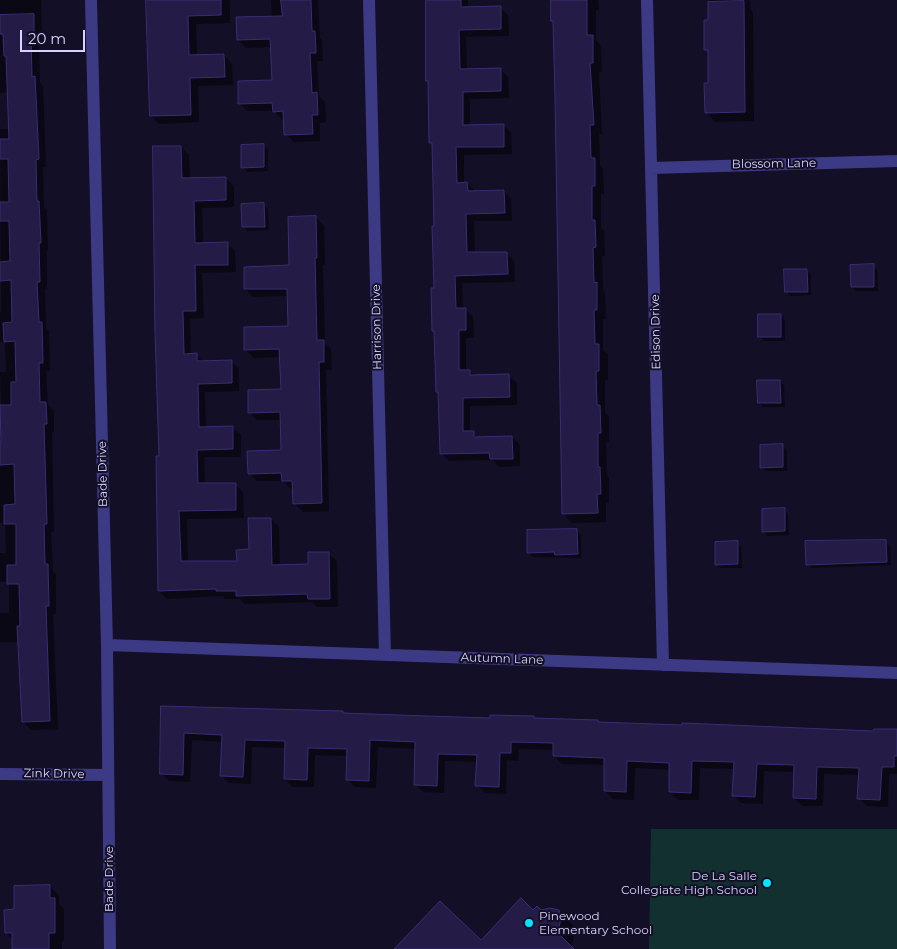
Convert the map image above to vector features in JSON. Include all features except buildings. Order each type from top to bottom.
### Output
[{"type":"street","name":"Bade Drive","points":[[91,0],[107,645],[110,949]]},
{"type":"street","name":"Harrison Drive","points":[[369,0],[386,655]]},
{"type":"street","name":"Edison Drive","points":[[647,0],[663,665]]},
{"type":"street","name":"Blossom Lane","points":[[651,168],[897,161]]},
{"type":"street","name":"Autumn Lane","points":[[107,645],[897,673]]},
{"type":"street","name":"Zink Drive","points":[[0,774],[108,775]]},
{"type":"green space","name":"De La Salle Collegiate High School","points":[[651,829],[897,829],[897,949],[649,949]]},
{"type":"place","name":"De La Salle Collegiate High School","points":[[767,883]]},
{"type":"place","name":"Pinewood Elementary School","points":[[529,923]]}]
